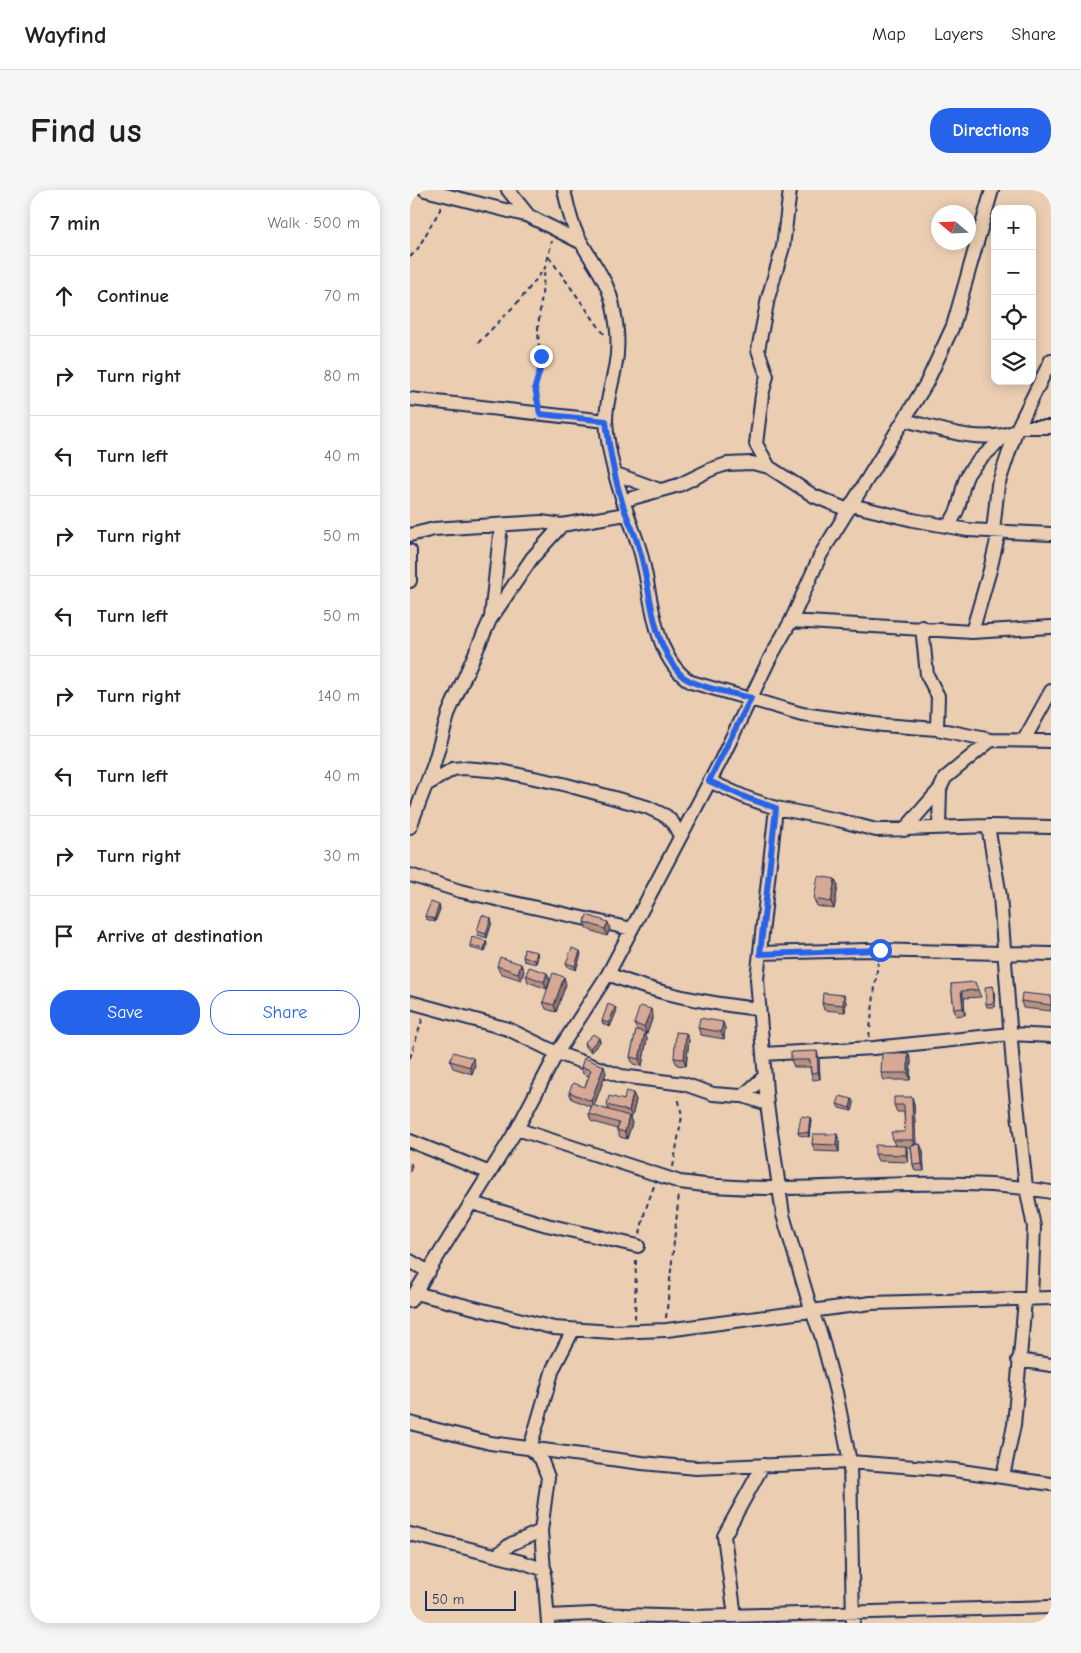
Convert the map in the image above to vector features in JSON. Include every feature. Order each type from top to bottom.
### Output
[{"type":"street","points":[[425,190],[529,216],[582,244]]},
{"type":"street","points":[[508,190],[529,216]]},
{"type":"street","points":[[564,190],[575,229],[582,244],[600,269],[609,289],[614,311],[618,351],[606,421],[610,453],[622,501],[638,544],[655,621],[666,653],[681,675],[691,682],[802,714],[883,725],[937,729],[991,740],[1051,741]]},
{"type":"street","points":[[769,467],[756,444],[762,395],[767,376],[758,350],[768,298],[784,247],[790,190]]},
{"type":"street","points":[[992,190],[953,326],[926,384],[821,554],[791,621],[770,658],[709,781],[608,974],[557,1053],[517,1129],[413,1297],[573,1330],[667,1330],[811,1309],[872,1303],[1051,1298]]},
{"type":"street","points":[[972,632],[990,570],[996,532],[998,485],[1017,429],[1051,360]]},
{"type":"street","points":[[410,399],[606,421]]},
{"type":"street","points":[[905,420],[956,433],[1004,436]]},
{"type":"street","points":[[949,525],[959,506],[961,493],[968,474],[975,463],[994,448],[1004,436],[1017,429],[1051,427]]},
{"type":"street","points":[[622,501],[679,484],[727,464],[752,464],[769,467],[814,496],[849,508],[968,530],[1051,534]]},
{"type":"street","points":[[616,474],[657,489]]},
{"type":"street","points":[[410,535],[434,529],[541,522],[562,524],[626,514]]},
{"type":"street","points":[[410,827],[426,785],[449,712],[490,620],[532,558],[562,524]]},
{"type":"street","points":[[490,620],[501,525]]},
{"type":"street","points":[[410,551],[410,581]]},
{"type":"street","points":[[791,621],[922,627],[972,632],[1051,626]]},
{"type":"street","points":[[922,627],[927,675],[938,696],[937,729]]},
{"type":"street","points":[[1024,740],[1051,691]]},
{"type":"street","points":[[904,830],[940,789],[949,773],[991,740]]},
{"type":"street","points":[[426,785],[453,769],[501,771],[563,784],[646,807],[666,816],[673,823],[680,836]]},
{"type":"street","points":[[709,781],[747,798],[776,808],[838,820],[876,830],[988,826],[1051,827]]},
{"type":"street","points":[[939,827],[940,789]]},
{"type":"street","points":[[776,808],[757,979],[767,1104],[781,1188],[783,1215],[811,1309],[821,1335],[836,1392],[850,1462],[853,1618]]},
{"type":"street","points":[[988,826],[1000,896],[1010,1034],[1026,1187],[1034,1227],[1028,1299],[1018,1360],[1014,1425],[1003,1476]]},
{"type":"street","points":[[410,875],[460,891],[632,929]]},
{"type":"street","points":[[760,954],[880,950],[1051,954]]},
{"type":"street","points":[[608,974],[639,986],[674,996],[758,1009]]},
{"type":"street","points":[[410,1002],[501,1027],[557,1053],[622,1076],[684,1084],[713,1094],[744,1096],[767,1104]]},
{"type":"street","points":[[763,1054],[864,1048],[1010,1034],[1051,1036]]},
{"type":"street","points":[[744,1096],[765,1076]]},
{"type":"street","points":[[517,1129],[675,1180],[707,1186],[781,1188],[944,1184],[1026,1187],[1051,1192]]},
{"type":"street","points":[[410,1141],[490,1173]]},
{"type":"street","points":[[472,1203],[547,1225],[638,1246]]},
{"type":"street","points":[[410,1262],[429,1272]]},
{"type":"street","points":[[530,1448],[553,1369],[573,1330]]},
{"type":"street","points":[[1018,1360],[1051,1365]]},
{"type":"street","points":[[410,1423],[490,1443],[696,1468],[850,1462],[1003,1476],[1051,1484]]},
{"type":"street","points":[[530,1448],[541,1459],[548,1477],[541,1531],[548,1619],[592,1614],[853,1618],[899,1609],[1051,1607]]},
{"type":"street","points":[[735,1616],[724,1536],[763,1465]]},
{"type":"street","points":[[497,1556],[511,1544],[541,1531]]},
{"type":"street","points":[[410,1534],[545,1570]]},
{"type":"path","points":[[410,257],[449,196]]},
{"type":"path","points":[[540,414],[535,387],[542,363],[538,328],[546,268],[554,229]]},
{"type":"path","points":[[549,257],[587,313],[618,351]]},
{"type":"path","points":[[478,343],[520,300],[546,268]]},
{"type":"path","points":[[864,1048],[872,1027],[880,950]]},
{"type":"path","points":[[410,1058],[426,1007]]},
{"type":"path","points":[[666,1082],[680,1098],[682,1107],[675,1180],[667,1330]]},
{"type":"building","points":[[818,876],[835,879],[831,902],[814,899]]},
{"type":"building","points":[[431,902],[439,905],[434,919],[425,916]]},
{"type":"building","points":[[482,915],[491,918],[486,934],[477,931]]},
{"type":"building","points":[[587,915],[608,922],[605,929],[584,922]]},
{"type":"building","points":[[472,937],[486,941],[484,949],[470,945]]},
{"type":"building","points":[[572,948],[580,951],[575,966],[566,963]]},
{"type":"building","points":[[524,949],[537,952],[535,960],[523,957]]},
{"type":"building","points":[[500,957],[521,964],[518,973],[497,966]]},
{"type":"building","points":[[529,967],[547,973],[544,982],[526,975]]},
{"type":"building","points":[[553,973],[564,977],[554,1005],[543,1002]]},
{"type":"building","points":[[975,982],[978,990],[961,991],[963,1008],[954,1009],[951,984]]},
{"type":"building","points":[[993,986],[994,1003],[986,1004],[985,987]]},
{"type":"building","points":[[823,993],[844,995],[843,1005],[822,1003]]},
{"type":"building","points":[[1022,993],[1051,996],[1051,1005],[1021,1001]]},
{"type":"building","points":[[608,1004],[615,1007],[609,1023],[602,1021]]},
{"type":"building","points":[[640,1006],[651,1009],[644,1027],[634,1024]]},
{"type":"building","points":[[700,1018],[723,1022],[721,1032],[698,1028]]},
{"type":"building","points":[[636,1030],[645,1032],[639,1059],[630,1057]]},
{"type":"building","points":[[676,1032],[686,1033],[684,1059],[674,1058]]},
{"type":"building","points":[[593,1034],[599,1038],[590,1048],[584,1043]]},
{"type":"building","points":[[817,1051],[818,1072],[811,1073],[810,1060],[791,1060],[791,1052]]},
{"type":"building","points":[[453,1052],[473,1058],[470,1067],[450,1061]]},
{"type":"building","points":[[882,1053],[908,1053],[908,1073],[881,1073]]},
{"type":"building","points":[[584,1058],[604,1066],[591,1101],[569,1092],[573,1083],[585,1087],[591,1070],[581,1067]]},
{"type":"building","points":[[626,1091],[633,1093],[629,1111],[607,1105],[609,1096],[624,1100]]},
{"type":"building","points":[[840,1096],[852,1099],[850,1108],[837,1104]]},
{"type":"building","points":[[894,1097],[912,1097],[913,1140],[893,1140],[891,1132],[905,1132],[904,1105],[894,1105]]},
{"type":"building","points":[[592,1105],[629,1116],[625,1132],[617,1130],[619,1123],[589,1114]]},
{"type":"building","points":[[801,1116],[810,1117],[808,1133],[798,1132]]},
{"type":"building","points":[[813,1134],[837,1134],[836,1145],[812,1144]]},
{"type":"building","points":[[920,1144],[922,1164],[913,1165],[911,1145]]},
{"type":"building","points":[[875,1145],[906,1146],[906,1155],[875,1154]]},
{"type":"route","points":[[541,356],[542,363],[535,387],[540,414],[606,421],[610,453],[622,501],[638,544],[655,621],[666,653],[681,675],[691,682],[751,698],[709,781],[747,798],[776,808],[760,954],[880,950]]}]
